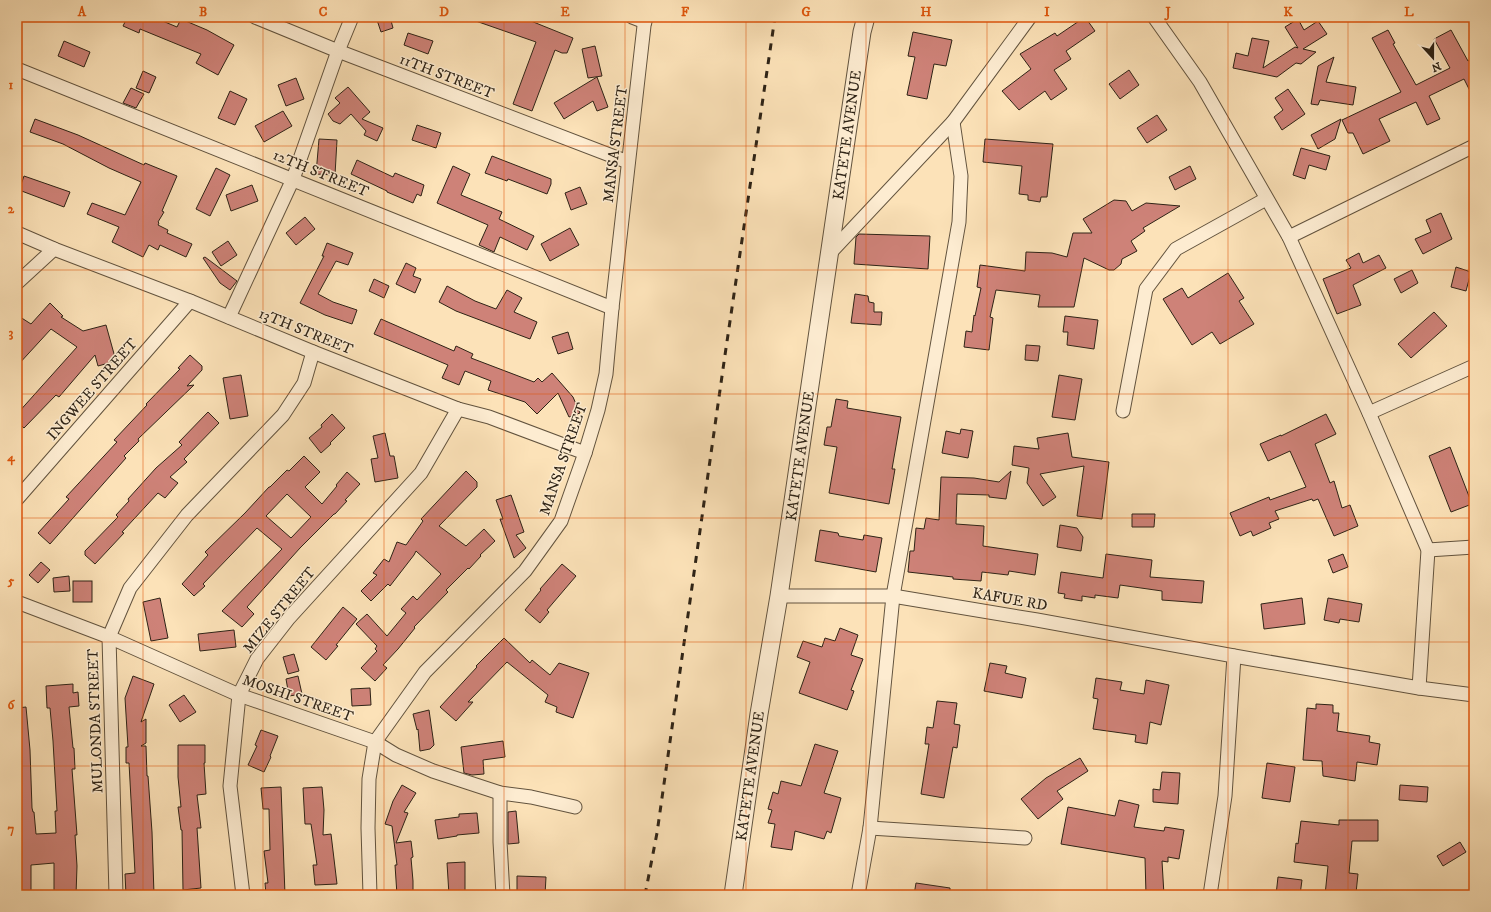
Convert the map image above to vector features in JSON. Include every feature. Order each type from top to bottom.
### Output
[{"type":"street","name":"11TH STREET","points":[[255,17],[338,51],[628,162]]},
{"type":"street","points":[[229,317],[293,179],[338,51],[352,17]]},
{"type":"street","points":[[632,17],[645,20]]},
{"type":"street","name":"KATETE AVENUE","points":[[733,895],[759,714],[779,596],[862,32],[866,17]]},
{"type":"street","points":[[830,253],[953,122],[1030,17]]},
{"type":"street","points":[[1154,17],[1200,82],[1289,237],[1369,413],[1428,550],[1419,688]]},
{"type":"street","name":"MANSA STREET","points":[[370,895],[368,828],[369,779],[375,742],[426,672],[525,571],[561,522],[585,453],[598,410],[606,374],[628,162],[645,20]]},
{"type":"street","name":"12TH STREET","points":[[17,69],[612,308]]},
{"type":"street","points":[[858,895],[870,828],[893,596],[960,222],[961,176],[953,122]]},
{"type":"street","points":[[1289,237],[1474,146]]},
{"type":"street","points":[[1123,411],[1146,289],[1176,249],[1266,198]]},
{"type":"street","name":"13TH STREET","points":[[17,233],[458,409],[489,417],[585,453]]},
{"type":"street","points":[[17,283],[54,249]]},
{"type":"street","name":"INGWEE STREET","points":[[17,499],[190,301]]},
{"type":"street","name":"MULONDA STREET","points":[[116,895],[109,637],[130,588],[187,515],[283,415],[304,382],[313,352]]},
{"type":"street","points":[[1369,413],[1474,366]]},
{"type":"street","name":"MIZE STREET","points":[[243,895],[230,786],[239,695],[257,659],[290,618],[421,473],[458,409]]},
{"type":"street","points":[[1428,550],[1474,547]]},
{"type":"street","name":"KAFUE RD","points":[[779,596],[893,596],[1419,688],[1474,694]]},
{"type":"street","name":"MOSHI STREET","points":[[17,602],[109,637],[239,695],[375,742],[396,754],[433,771],[500,792],[574,806]]},
{"type":"street","points":[[1210,895],[1225,796],[1234,656]]},
{"type":"street","points":[[500,792],[500,842],[503,895]]},
{"type":"street","points":[[870,828],[1024,838]]},
{"type":"building","points":[[113,17],[153,17],[177,27],[181,19],[207,30],[234,45],[218,75],[196,63],[201,54],[140,29],[139,33],[123,26],[125,22]]},
{"type":"building","points":[[376,17],[390,17],[393,28],[381,32]]},
{"type":"building","points":[[471,17],[521,17],[573,38],[567,53],[562,53],[555,50],[532,111],[513,104],[536,42],[470,19]]},
{"type":"building","points":[[1085,17],[1095,31],[1066,51],[1071,59],[1054,70],[1067,89],[1051,100],[1045,91],[1019,110],[1002,91],[1031,69],[1020,54],[1055,33],[1057,36]]},
{"type":"building","points":[[1298,19],[1304,30],[1318,21],[1327,34],[1303,49],[1316,52],[1301,64],[1296,63],[1277,77],[1233,68],[1236,53],[1248,56],[1252,38],[1269,41],[1263,68],[1295,47],[1298,48],[1285,27]]},
{"type":"building","points":[[1388,30],[1395,43],[1393,44],[1416,85],[1450,68],[1434,39],[1451,30],[1468,61],[1474,58],[1474,99],[1464,79],[1429,96],[1440,119],[1427,125],[1416,102],[1379,119],[1390,141],[1363,154],[1353,133],[1348,133],[1342,120],[1401,92],[1372,38]]},
{"type":"building","points":[[913,32],[952,40],[946,66],[934,64],[927,99],[907,95],[915,57],[908,56]]},
{"type":"building","points":[[408,33],[433,41],[428,54],[404,45]]},
{"type":"building","points":[[64,41],[90,52],[84,67],[58,56]]},
{"type":"building","points":[[595,46],[602,76],[588,78],[582,49]]},
{"type":"building","points":[[1334,57],[1326,82],[1356,87],[1353,105],[1320,100],[1318,105],[1311,104],[1318,66]]},
{"type":"building","points":[[1129,70],[1139,85],[1120,99],[1109,84]]},
{"type":"building","points":[[143,71],[156,77],[149,93],[136,88]]},
{"type":"building","points":[[597,77],[608,107],[597,111],[593,101],[564,119],[554,103]]},
{"type":"building","points":[[296,78],[304,99],[286,106],[278,85]]},
{"type":"building","points":[[348,87],[370,112],[362,119],[383,128],[377,141],[364,135],[366,131],[351,114],[340,124],[333,121],[328,114],[340,103],[335,98]]},
{"type":"building","points":[[131,88],[144,94],[136,108],[123,103]]},
{"type":"building","points":[[1288,89],[1305,114],[1282,130],[1274,117],[1283,110],[1275,98]]},
{"type":"building","points":[[230,91],[247,99],[235,125],[218,118]]},
{"type":"building","points":[[283,111],[292,126],[264,142],[255,126]]},
{"type":"building","points":[[1157,115],[1167,130],[1147,143],[1137,128]]},
{"type":"building","points":[[35,119],[78,135],[144,165],[145,163],[177,176],[162,211],[164,212],[158,222],[158,225],[168,230],[167,233],[192,244],[186,257],[160,245],[158,250],[149,245],[143,257],[112,242],[119,227],[87,214],[92,203],[125,215],[141,182],[109,168],[63,144],[30,132]]},
{"type":"building","points":[[1341,119],[1335,139],[1318,149],[1311,135]]},
{"type":"building","points":[[417,125],[441,133],[436,148],[412,140]]},
{"type":"building","points":[[319,139],[337,140],[335,175],[316,174]]},
{"type":"building","points":[[985,139],[1053,144],[1047,197],[1041,197],[1040,202],[1028,200],[1028,195],[1019,194],[1022,166],[983,162]]},
{"type":"building","points":[[1301,148],[1330,156],[1326,170],[1309,165],[1305,179],[1293,175]]},
{"type":"building","points":[[492,156],[551,179],[551,184],[547,194],[508,179],[507,181],[485,173]]},
{"type":"building","points":[[357,160],[393,177],[395,173],[424,185],[421,196],[417,194],[413,203],[351,174]]},
{"type":"building","points":[[453,166],[470,174],[461,195],[502,212],[499,219],[534,236],[527,250],[500,237],[494,252],[479,245],[488,225],[437,203]]},
{"type":"building","points":[[1190,166],[1196,179],[1175,190],[1169,177]]},
{"type":"building","points":[[216,168],[230,175],[210,216],[196,209]]},
{"type":"building","points":[[24,176],[70,192],[64,207],[19,190]]},
{"type":"building","points":[[252,185],[258,201],[231,211],[226,195]]},
{"type":"building","points":[[580,187],[587,204],[571,210],[565,193]]},
{"type":"building","points":[[1114,200],[1126,201],[1132,211],[1146,203],[1180,206],[1143,228],[1145,231],[1131,241],[1137,251],[1122,259],[1121,264],[1114,270],[1109,270],[1084,258],[1074,307],[1038,307],[1040,295],[996,290],[990,317],[993,318],[989,350],[964,347],[966,331],[972,332],[974,315],[975,316],[981,288],[977,287],[980,265],[1025,271],[1026,252],[1052,253],[1067,257],[1073,233],[1092,233],[1083,219]]},
{"type":"building","points":[[1441,213],[1452,239],[1423,254],[1415,239],[1431,232],[1426,220]]},
{"type":"building","points":[[305,217],[315,229],[296,245],[286,233]]},
{"type":"building","points":[[570,228],[579,245],[550,261],[541,244]]},
{"type":"building","points":[[859,234],[930,236],[928,269],[854,264],[856,237]]},
{"type":"building","points":[[228,241],[237,255],[221,266],[212,252]]},
{"type":"building","points":[[327,243],[353,253],[348,265],[336,261],[318,294],[333,302],[357,310],[352,324],[325,315],[300,303],[324,256],[322,256]]},
{"type":"building","points":[[1359,253],[1363,263],[1379,255],[1386,268],[1353,285],[1361,305],[1337,314],[1323,279],[1351,268],[1346,260]]},
{"type":"building","points":[[205,257],[237,281],[230,290],[220,283],[203,258]]},
{"type":"building","points":[[406,263],[416,268],[413,276],[421,279],[415,293],[396,284]]},
{"type":"building","points":[[1456,267],[1471,272],[1466,291],[1451,287]]},
{"type":"building","points":[[1412,270],[1418,283],[1401,293],[1394,279]]},
{"type":"building","points":[[1228,273],[1244,298],[1239,301],[1254,324],[1220,344],[1212,332],[1192,345],[1163,299],[1182,288],[1188,298]]},
{"type":"building","points":[[374,279],[389,286],[384,298],[369,291]]},
{"type":"building","points":[[447,286],[475,301],[496,309],[507,290],[522,298],[514,312],[537,322],[530,339],[456,311],[439,302]]},
{"type":"building","points":[[855,294],[868,296],[869,302],[874,303],[874,312],[882,312],[881,325],[851,323]]},
{"type":"building","points":[[50,303],[63,316],[61,317],[83,331],[106,325],[116,361],[98,366],[95,355],[59,397],[56,395],[24,428],[17,422],[17,414],[77,347],[51,329],[17,366],[17,315],[31,324]]},
{"type":"building","points":[[1434,312],[1447,326],[1411,358],[1398,344]]},
{"type":"building","points":[[1065,316],[1098,320],[1094,349],[1067,345],[1068,332],[1063,332]]},
{"type":"building","points":[[381,319],[454,351],[456,346],[473,354],[471,358],[534,382],[538,378],[542,382],[552,373],[573,397],[580,413],[569,417],[558,393],[537,414],[525,402],[488,390],[491,381],[465,371],[459,385],[442,378],[448,365],[374,334]]},
{"type":"building","points":[[568,332],[573,349],[558,354],[552,337]]},
{"type":"building","points":[[1026,345],[1040,346],[1038,361],[1025,360]]},
{"type":"building","points":[[190,355],[202,366],[202,370],[187,386],[194,385],[138,439],[139,441],[124,456],[126,458],[50,544],[38,533],[69,499],[66,497],[117,442],[114,440],[180,369],[178,368]]},
{"type":"building","points":[[241,375],[248,416],[230,419],[223,378]]},
{"type":"building","points":[[1059,375],[1082,379],[1075,420],[1052,417]]},
{"type":"building","points":[[836,399],[848,401],[847,408],[901,417],[892,469],[895,469],[889,504],[829,493],[837,447],[824,445],[827,427],[831,427]]},
{"type":"building","points":[[208,412],[219,423],[184,459],[187,462],[170,477],[178,483],[165,498],[158,493],[95,564],[85,555],[85,551],[118,517],[116,515],[129,501],[128,499],[156,468],[182,445],[179,442]]},
{"type":"building","points":[[332,414],[345,428],[321,453],[309,438],[322,427],[321,425]]},
{"type":"building","points":[[1326,414],[1336,434],[1315,444],[1330,483],[1334,481],[1342,508],[1350,505],[1358,526],[1334,536],[1318,499],[1313,501],[1312,499],[1275,511],[1279,519],[1269,523],[1271,528],[1253,536],[1251,531],[1240,536],[1230,513],[1269,497],[1270,500],[1306,487],[1290,451],[1268,461],[1260,444],[1281,436]]},
{"type":"building","points":[[961,429],[973,431],[968,458],[942,453],[946,431],[960,434]]},
{"type":"building","points":[[385,433],[390,456],[394,456],[398,478],[375,482],[371,459],[378,458],[373,436]]},
{"type":"building","points":[[1068,433],[1072,457],[1109,462],[1102,519],[1077,516],[1084,466],[1040,474],[1056,497],[1043,506],[1027,483],[1029,468],[1012,465],[1014,446],[1039,449],[1037,438]]},
{"type":"building","points":[[1450,447],[1472,504],[1451,512],[1429,456]]},
{"type":"building","points":[[304,456],[320,472],[305,487],[322,504],[347,472],[360,484],[345,500],[347,501],[300,548],[247,607],[254,614],[242,627],[222,611],[282,549],[257,528],[203,584],[205,586],[194,596],[182,584],[208,555],[205,552],[269,487],[287,470],[289,471]],"holes":[[[287,494],[311,517],[291,538],[266,516]]]},
{"type":"building","points":[[466,471],[477,482],[477,487],[439,526],[466,546],[484,529],[495,541],[480,555],[481,556],[469,569],[468,568],[446,590],[448,592],[414,627],[415,628],[398,649],[383,665],[387,668],[375,681],[361,668],[377,651],[375,649],[377,646],[356,624],[367,614],[387,636],[406,613],[401,609],[413,596],[417,600],[441,574],[416,551],[390,586],[388,584],[371,601],[361,591],[377,575],[373,573],[384,559],[389,562],[397,542],[406,545],[423,521],[421,519]]},
{"type":"building","points":[[1011,471],[1006,499],[989,497],[989,495],[957,494],[956,524],[984,526],[983,546],[1038,554],[1035,575],[1009,571],[1008,575],[982,572],[981,581],[953,579],[953,577],[908,572],[910,551],[914,551],[916,528],[924,529],[926,518],[939,520],[941,477],[974,478],[999,482]]},
{"type":"building","points":[[511,495],[524,532],[516,535],[526,548],[514,558],[500,519],[503,519],[496,500]]},
{"type":"building","points":[[1132,514],[1155,514],[1154,527],[1132,527]]},
{"type":"building","points":[[1060,525],[1077,528],[1083,537],[1081,551],[1057,547]]},
{"type":"building","points":[[820,530],[838,533],[839,536],[863,540],[864,535],[882,538],[876,572],[815,561]]},
{"type":"building","points":[[1106,554],[1152,560],[1150,577],[1204,581],[1202,603],[1162,600],[1162,591],[1120,585],[1118,598],[1095,595],[1095,598],[1082,596],[1082,601],[1064,598],[1065,594],[1058,593],[1061,572],[1103,578]]},
{"type":"building","points":[[1343,554],[1348,567],[1333,573],[1328,560]]},
{"type":"building","points":[[41,562],[50,570],[38,583],[29,575]]},
{"type":"building","points":[[562,564],[576,576],[547,610],[549,612],[540,623],[525,610],[541,590],[540,589]]},
{"type":"building","points":[[69,576],[70,591],[54,592],[53,578]]},
{"type":"building","points":[[73,581],[92,581],[92,602],[73,602]]},
{"type":"building","points":[[160,598],[168,638],[151,641],[143,602]]},
{"type":"building","points":[[1302,598],[1305,624],[1264,629],[1261,604]]},
{"type":"building","points":[[1328,598],[1362,604],[1359,622],[1340,619],[1339,623],[1324,620]]},
{"type":"building","points":[[343,607],[357,619],[326,660],[311,647]]},
{"type":"building","points":[[840,628],[858,635],[851,655],[863,659],[851,690],[854,691],[847,710],[799,693],[810,662],[797,657],[803,641],[822,647],[825,638],[835,641]]},
{"type":"building","points":[[234,630],[236,647],[200,651],[198,634]]},
{"type":"building","points":[[504,638],[530,663],[532,660],[550,675],[559,663],[589,673],[573,718],[556,712],[557,707],[545,702],[548,695],[507,662],[468,702],[473,702],[456,721],[440,707],[477,667],[476,666]]},
{"type":"building","points":[[294,654],[299,671],[288,674],[283,657]]},
{"type":"building","points":[[990,663],[1007,666],[1005,673],[1026,678],[1022,698],[984,691]]},
{"type":"building","points":[[133,676],[154,684],[141,722],[146,719],[146,743],[141,746],[146,746],[152,832],[154,895],[126,895],[125,874],[135,873],[129,763],[126,763],[126,747],[128,747],[125,698]]},
{"type":"building","points":[[298,676],[302,694],[289,696],[286,679]]},
{"type":"building","points":[[1096,678],[1122,682],[1120,690],[1144,694],[1146,680],[1169,685],[1161,725],[1150,722],[1147,744],[1135,742],[1136,735],[1093,729],[1098,699],[1093,698]]},
{"type":"building","points":[[73,684],[73,693],[78,692],[79,706],[69,707],[75,769],[72,769],[77,835],[75,835],[77,866],[76,895],[54,895],[54,863],[31,865],[31,895],[17,895],[17,708],[26,707],[30,750],[32,808],[34,812],[36,834],[56,833],[55,811],[57,811],[53,741],[50,708],[47,708],[46,686]]},
{"type":"building","points":[[370,688],[371,705],[352,706],[351,689]]},
{"type":"building","points":[[184,695],[196,712],[180,722],[169,705]]},
{"type":"building","points":[[937,701],[957,703],[954,724],[960,725],[957,748],[953,747],[944,798],[921,794],[929,744],[925,744],[927,727],[933,728]]},
{"type":"building","points":[[1316,704],[1333,705],[1333,713],[1339,713],[1337,731],[1370,736],[1369,742],[1380,744],[1377,765],[1357,762],[1355,781],[1323,776],[1322,761],[1303,760],[1307,708],[1316,709]]},
{"type":"building","points":[[429,710],[434,745],[430,749],[420,751],[418,729],[417,730],[413,714]]},
{"type":"building","points":[[261,730],[278,736],[264,772],[248,765],[257,746],[255,745]]},
{"type":"building","points":[[503,741],[505,757],[483,760],[484,774],[472,775],[464,773],[461,747]]},
{"type":"building","points":[[815,744],[838,751],[824,793],[841,798],[831,833],[827,831],[824,839],[795,831],[792,850],[771,847],[775,824],[768,823],[772,810],[768,809],[773,792],[778,794],[781,781],[801,786]]},
{"type":"building","points":[[178,745],[205,745],[204,763],[206,794],[197,795],[201,828],[197,828],[201,888],[183,890],[182,830],[178,807],[181,807],[178,777]]},
{"type":"building","points":[[1080,758],[1088,771],[1057,791],[1063,799],[1038,819],[1021,799],[1046,778]]},
{"type":"building","points":[[1267,763],[1295,767],[1290,802],[1262,798]]},
{"type":"building","points":[[1162,772],[1180,773],[1178,804],[1153,802],[1153,789],[1160,790]]},
{"type":"building","points":[[402,785],[416,793],[404,812],[408,813],[396,843],[411,841],[413,857],[411,858],[413,895],[397,895],[395,865],[397,865],[392,826],[385,824],[393,801]]},
{"type":"building","points":[[1400,785],[1428,787],[1427,802],[1399,800]]},
{"type":"building","points":[[281,787],[285,895],[266,895],[265,883],[268,883],[264,851],[270,850],[269,809],[263,809],[261,788]]},
{"type":"building","points":[[322,787],[324,810],[323,835],[331,834],[337,884],[315,885],[313,865],[317,865],[311,824],[305,824],[303,788]]},
{"type":"building","points":[[1119,800],[1139,805],[1134,827],[1164,831],[1165,827],[1184,830],[1179,859],[1168,857],[1168,862],[1162,861],[1164,895],[1146,895],[1145,858],[1061,844],[1068,807],[1115,816]]},
{"type":"building","points":[[516,811],[519,843],[508,844],[508,812]]},
{"type":"building","points":[[477,813],[479,833],[457,835],[438,839],[435,820],[459,817],[459,814]]},
{"type":"building","points":[[1339,820],[1378,820],[1378,841],[1352,841],[1349,873],[1358,874],[1356,893],[1342,891],[1342,895],[1325,895],[1328,866],[1294,862],[1296,843],[1298,844],[1301,821],[1339,825]]},
{"type":"building","points":[[1460,842],[1466,852],[1443,866],[1437,856]]},
{"type":"building","points":[[465,862],[465,894],[449,895],[447,863]]},
{"type":"building","points":[[517,876],[546,877],[545,895],[517,895]]},
{"type":"building","points":[[1278,877],[1302,880],[1300,895],[1276,895]]},
{"type":"building","points":[[916,883],[950,888],[950,895],[914,895]]},
{"type":"railway","points":[[645,895],[657,833],[775,17]]}]
